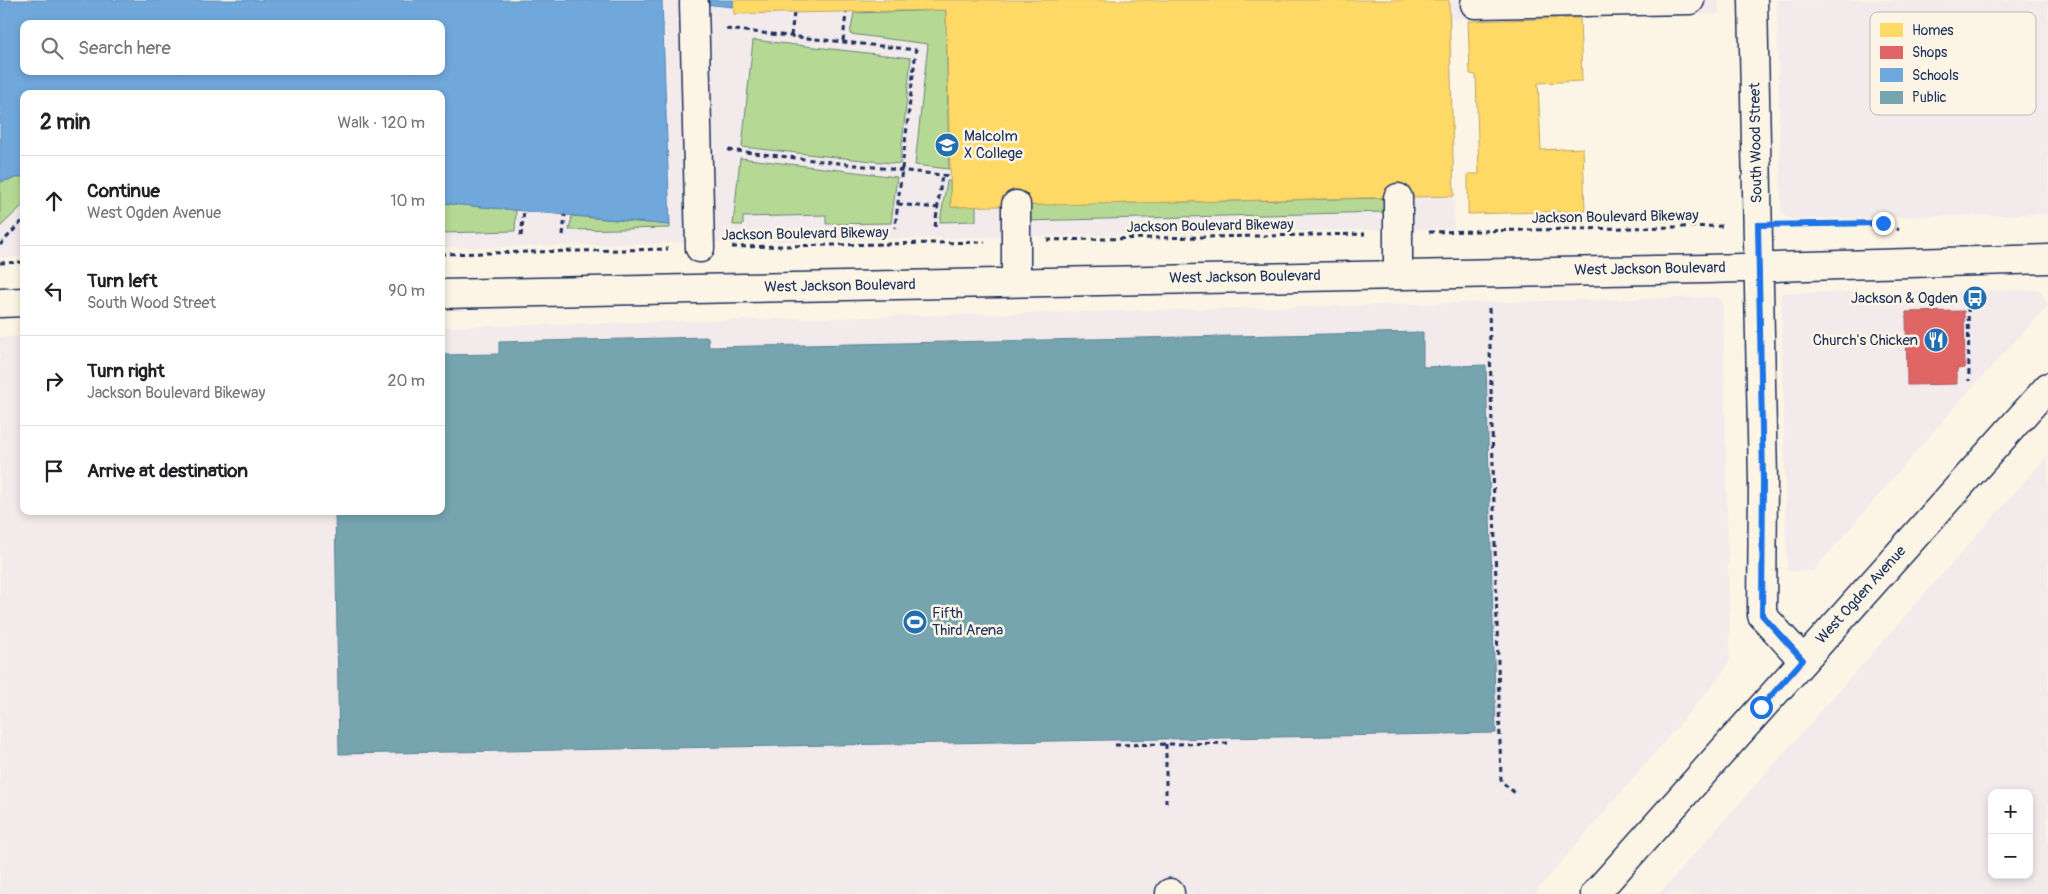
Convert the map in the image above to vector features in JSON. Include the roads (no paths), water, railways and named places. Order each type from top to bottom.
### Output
[{"type":"street","points":[[1475,4],[1690,0]]},
{"type":"street","name":"South Wood Street","points":[[1753,0],[1763,480],[1762,615],[1803,660]]},
{"type":"street","points":[[695,15],[700,248]]},
{"type":"street","points":[[1398,198],[1398,274]]},
{"type":"street","points":[[1016,205],[1016,282]]},
{"type":"street","name":"West Jackson Boulevard","points":[[445,294],[2048,259]]},
{"type":"street","points":[[0,303],[20,302]]},
{"type":"street","name":"West Ogden Avenue","points":[[1595,894],[2048,387]]},
{"type":"place","name":"Malcolm X College","points":[[947,145]]},
{"type":"place","name":"Jackson & Ogden","points":[[1975,298]]},
{"type":"place","name":"Church's Chicken","points":[[1936,340]]},
{"type":"place","name":"Fifth Third Arena","points":[[915,622]]}]
